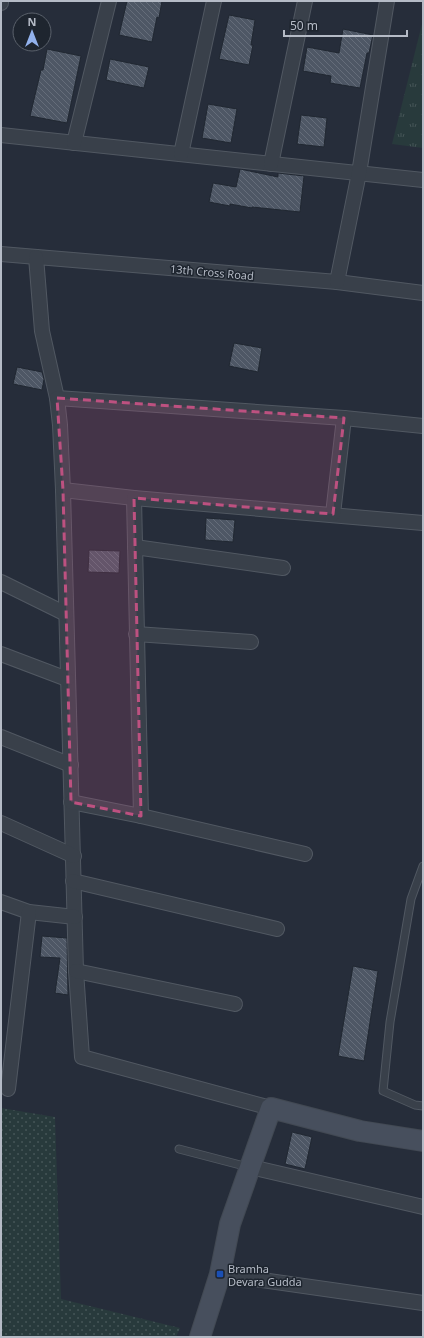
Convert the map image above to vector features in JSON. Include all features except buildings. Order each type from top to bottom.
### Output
[{"type":"street","points":[[74,143],[109,1]]},
{"type":"street","points":[[181,154],[214,1]]},
{"type":"street","points":[[271,164],[305,1]]},
{"type":"street","points":[[337,282],[359,173],[387,1]]},
{"type":"street","points":[[1,135],[423,180]]},
{"type":"street","name":"13th Cross Road","points":[[1,254],[337,282],[423,293]]},
{"type":"street","points":[[36,256],[42,331],[57,398],[60,425],[71,802],[74,856],[73,881],[76,971],[82,1057],[360,1131],[423,1141]]},
{"type":"street","points":[[57,398],[344,418],[423,426]]},
{"type":"street","points":[[333,514],[344,418]]},
{"type":"street","points":[[63,490],[134,498],[333,514],[423,523]]},
{"type":"street","points":[[134,498],[141,816]]},
{"type":"street","points":[[135,547],[284,568]]},
{"type":"street","points":[[1,582],[66,614]]},
{"type":"street","points":[[136,634],[251,642]]},
{"type":"street","points":[[1,654],[67,678]]},
{"type":"street","points":[[1,737],[71,765]]},
{"type":"street","points":[[71,802],[141,816],[305,854]]},
{"type":"street","points":[[1,823],[74,856]]},
{"type":"street","points":[[73,881],[277,929]]},
{"type":"street","points":[[1,902],[29,912],[75,917]]},
{"type":"street","points":[[8,1089],[29,912]]},
{"type":"street","points":[[76,971],[235,1004]]},
{"type":"street","points":[[200,1337],[220,1274],[230,1224],[271,1108]]},
{"type":"street","points":[[250,1167],[423,1207]]},
{"type":"street","points":[[220,1274],[423,1303]]},
{"type":"lane","points":[[423,866],[411,899],[390,1022],[383,1091],[415,1105],[423,1106]]},
{"type":"lane","points":[[179,1149],[250,1167]]},
{"type":"highlighted area","points":[[57,398],[344,418],[333,514],[134,498],[141,816],[71,802],[63,490]]},
{"type":"green space","points":[[423,20],[423,148],[392,144]]},
{"type":"green space","points":[[1,1108],[55,1117],[61,1299],[180,1328],[176,1337],[1,1337]]},
{"type":"place","name":"Bramha Devara Gudda","points":[[220,1274]]}]
